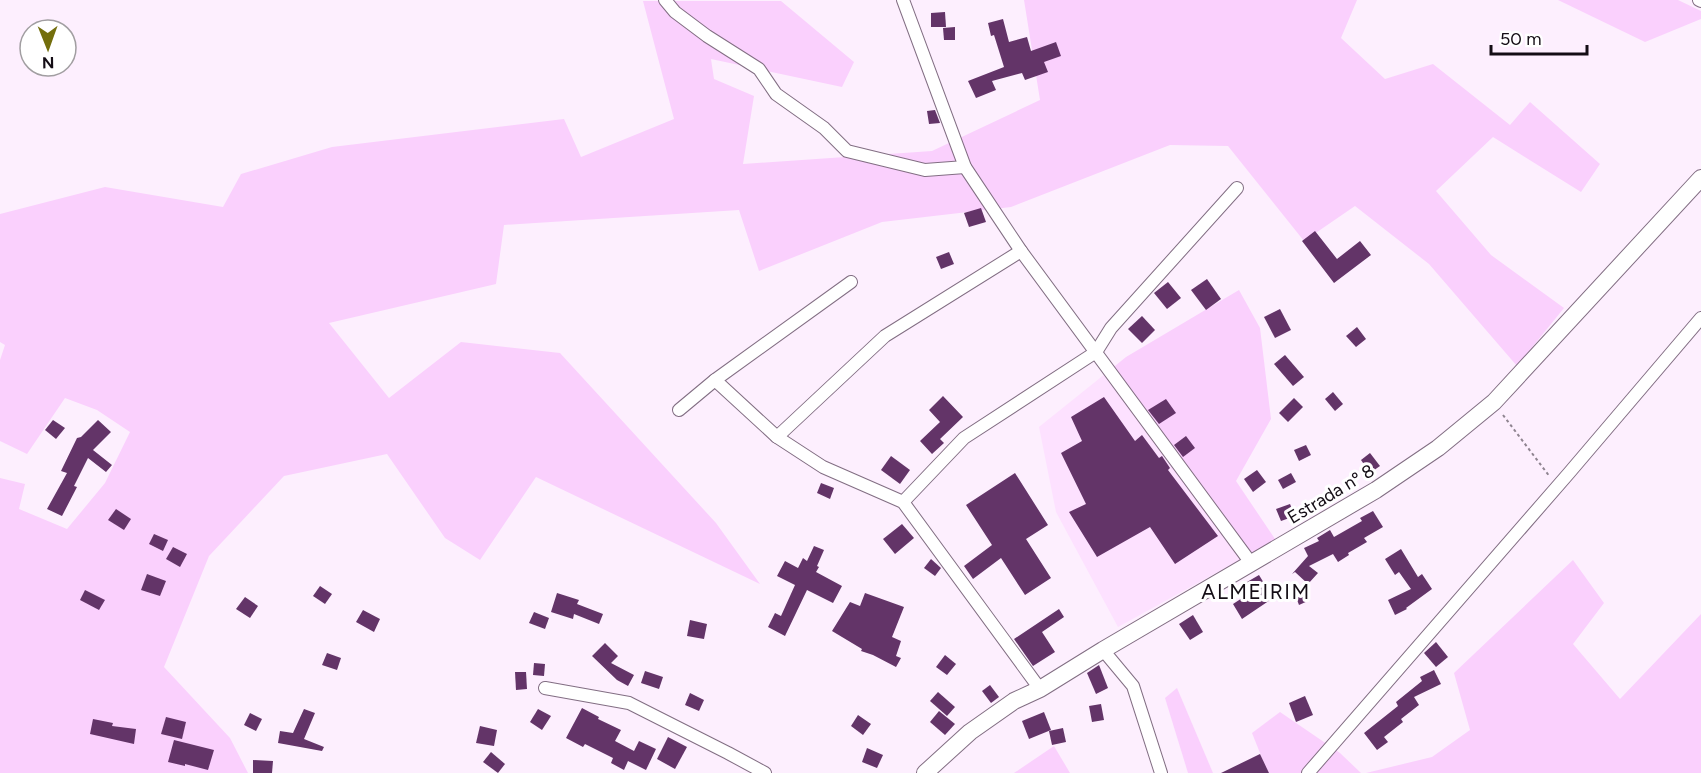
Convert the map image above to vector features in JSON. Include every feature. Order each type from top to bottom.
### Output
[{"type":"main road","name":"Estrada nº 8","points":[[925,773],[969,732],[1014,701],[1040,689],[1376,490],[1438,448],[1494,402],[1701,178]]},
{"type":"street","points":[[665,0],[675,12],[707,36],[759,69],[776,94],[824,128],[848,151],[925,170],[965,167]]},
{"type":"street","points":[[903,0],[965,167],[1021,251],[1251,564]]},
{"type":"street","points":[[903,502],[964,438],[1096,352],[1111,328],[1237,188]]},
{"type":"street","points":[[777,437],[885,336],[1021,251]]},
{"type":"street","points":[[680,410],[715,380],[851,282]]},
{"type":"street","points":[[1308,773],[1701,318]]},
{"type":"street","points":[[715,380],[777,437],[823,467],[903,502],[1040,689]]},
{"type":"street","points":[[1104,650],[1133,686],[1161,773]]},
{"type":"street","points":[[545,688],[628,703],[765,773]]},
{"type":"path","points":[[1494,402],[1557,487]]},
{"type":"shaded area","points":[[1024,0],[1357,0],[1341,38],[1385,79],[1433,64],[1510,125],[1530,102],[1600,164],[1581,192],[1493,137],[1436,191],[1491,255],[1564,308],[1517,366],[1429,264],[1355,206],[1304,241],[1228,146],[1170,145],[1011,207],[882,222],[759,271],[739,210],[504,225],[496,284],[329,323],[389,398],[461,342],[560,353],[716,523],[760,584],[536,477],[480,560],[445,538],[387,454],[284,476],[209,556],[164,667],[230,738],[248,773],[0,773],[0,478],[25,484],[19,509],[67,529],[105,483],[130,432],[97,410],[65,398],[27,454],[0,441],[0,360],[5,345],[0,342],[0,214],[105,187],[223,207],[241,174],[332,147],[564,119],[581,157],[674,119],[643,1],[781,1],[854,62],[842,87],[711,59],[714,79],[754,96],[743,164],[932,151],[1040,100]]},
{"type":"shaded area","points":[[1558,0],[1678,0],[1701,11],[1701,19],[1645,42]]},
{"type":"shaded area","points":[[1239,290],[1260,328],[1271,419],[1236,481],[1277,542],[1245,557],[1105,374],[1126,357]]},
{"type":"shaded area","points":[[1105,374],[1245,557],[1118,627],[1056,512],[1039,427]]},
{"type":"shaded area","points":[[1573,560],[1604,603],[1573,644],[1620,699],[1701,614],[1701,773],[1366,773],[1432,757],[1470,730],[1454,673]]},
{"type":"shaded area","points":[[1177,688],[1213,773],[1188,773],[1165,698]]},
{"type":"shaded area","points":[[1280,712],[1340,753],[1361,773],[1268,773],[1252,733]]},
{"type":"shaded area","points":[[1054,746],[1070,773],[1014,773]]},
{"type":"building","points":[[945,12],[946,27],[931,27],[931,13]]},
{"type":"building","points":[[1003,19],[1009,42],[1027,37],[1031,51],[1056,42],[1061,56],[1044,62],[1048,72],[1025,80],[1022,73],[992,81],[996,90],[976,98],[968,81],[1004,67],[988,23]]},
{"type":"building","points":[[955,27],[955,40],[944,40],[943,28]]},
{"type":"building","points":[[935,110],[940,123],[929,124],[927,111]]},
{"type":"building","points":[[981,208],[986,222],[969,227],[964,213]]},
{"type":"building","points":[[1315,231],[1337,259],[1360,241],[1371,255],[1334,283],[1302,241]]},
{"type":"building","points":[[949,252],[954,264],[941,269],[936,257]]},
{"type":"building","points":[[1207,279],[1221,299],[1206,310],[1191,290]]},
{"type":"building","points":[[1168,282],[1181,298],[1167,309],[1154,293]]},
{"type":"building","points":[[1280,309],[1291,330],[1275,338],[1264,317]]},
{"type":"building","points":[[1142,316],[1155,330],[1142,343],[1128,329]]},
{"type":"building","points":[[1357,327],[1366,339],[1356,347],[1346,336]]},
{"type":"building","points":[[1285,355],[1304,377],[1293,386],[1274,364]]},
{"type":"building","points":[[1333,392],[1343,404],[1335,411],[1325,399]]},
{"type":"building","points":[[943,396],[963,417],[940,439],[944,443],[932,454],[920,441],[940,422],[929,410]]},
{"type":"building","points":[[1104,397],[1135,441],[1142,435],[1159,458],[1162,456],[1170,468],[1168,470],[1218,536],[1175,564],[1150,527],[1097,557],[1069,512],[1086,504],[1061,453],[1082,441],[1071,417]]},
{"type":"building","points":[[1294,398],[1303,407],[1288,422],[1279,413]]},
{"type":"building","points":[[1166,399],[1176,413],[1159,424],[1148,410]]},
{"type":"building","points":[[53,420],[65,428],[56,439],[45,430]]},
{"type":"building","points":[[98,420],[111,432],[93,450],[112,465],[106,472],[88,458],[74,486],[77,487],[62,516],[47,509],[67,473],[61,471],[77,438],[81,437]]},
{"type":"building","points":[[1186,436],[1195,448],[1183,457],[1174,445]]},
{"type":"building","points":[[1306,445],[1311,455],[1299,461],[1294,450]]},
{"type":"building","points":[[1370,453],[1380,466],[1370,473],[1361,460]]},
{"type":"building","points":[[891,456],[910,470],[900,484],[881,470]]},
{"type":"building","points":[[1257,470],[1266,482],[1253,492],[1244,479]]},
{"type":"building","points":[[1015,473],[1048,525],[1026,539],[1051,578],[1025,595],[1001,558],[973,579],[964,566],[992,545],[966,505]]},
{"type":"building","points":[[1291,473],[1296,482],[1283,489],[1278,480]]},
{"type":"building","points":[[821,483],[834,488],[830,499],[817,493]]},
{"type":"building","points":[[1290,504],[1295,516],[1281,521],[1276,509]]},
{"type":"building","points":[[116,509],[131,519],[124,530],[108,520]]},
{"type":"building","points":[[1373,511],[1383,527],[1364,538],[1367,542],[1338,562],[1333,554],[1309,566],[1318,573],[1308,584],[1295,572],[1292,574],[1308,556],[1304,548],[1319,541],[1317,538],[1330,530],[1334,537],[1362,521],[1360,518]]},
{"type":"building","points":[[902,524],[914,538],[895,554],[883,539]]},
{"type":"building","points":[[154,534],[168,540],[163,551],[149,544]]},
{"type":"building","points":[[814,546],[824,550],[816,572],[842,586],[833,603],[807,590],[785,636],[768,627],[775,613],[781,616],[795,585],[777,576],[785,561],[798,568],[803,558],[807,561]]},
{"type":"building","points":[[173,547],[187,554],[180,567],[166,559]]},
{"type":"building","points":[[1401,549],[1418,577],[1422,574],[1432,589],[1407,609],[1395,615],[1388,600],[1411,589],[1399,572],[1395,575],[1385,559]]},
{"type":"building","points":[[931,559],[941,568],[935,576],[924,568]]},
{"type":"building","points":[[147,574],[166,581],[160,596],[141,590]]},
{"type":"building","points":[[1259,575],[1273,598],[1242,619],[1233,604],[1253,591],[1247,582]]},
{"type":"building","points":[[320,586],[332,594],[325,604],[313,596]]},
{"type":"building","points":[[1304,587],[1310,600],[1299,605],[1294,592]]},
{"type":"building","points":[[85,590],[105,600],[99,610],[80,600]]},
{"type":"building","points":[[557,593],[579,600],[577,604],[603,614],[599,624],[574,614],[573,619],[551,612]]},
{"type":"building","points":[[865,593],[904,607],[892,637],[901,641],[896,656],[901,658],[896,667],[861,651],[862,649],[832,631],[850,602],[860,606]]},
{"type":"building","points":[[245,597],[258,606],[250,618],[236,609]]},
{"type":"building","points":[[1059,609],[1064,617],[1042,632],[1055,652],[1033,666],[1014,639]]},
{"type":"building","points":[[363,610],[380,619],[374,632],[356,622]]},
{"type":"building","points":[[534,612],[549,618],[545,629],[529,623]]},
{"type":"building","points":[[1193,615],[1203,632],[1190,640],[1179,624]]},
{"type":"building","points":[[690,620],[707,624],[704,639],[687,636]]},
{"type":"building","points":[[1436,642],[1448,657],[1436,667],[1424,653]]},
{"type":"building","points":[[605,643],[618,656],[611,663],[634,675],[628,686],[617,680],[592,656]]},
{"type":"building","points":[[327,653],[341,658],[337,670],[322,665]]},
{"type":"building","points":[[945,655],[956,664],[947,675],[936,667]]},
{"type":"building","points":[[534,663],[545,664],[544,676],[533,675]]},
{"type":"building","points":[[1099,665],[1108,688],[1096,694],[1087,673]]},
{"type":"building","points":[[1434,670],[1441,684],[1414,697],[1419,705],[1401,719],[1403,722],[1384,737],[1388,742],[1377,750],[1364,733],[1398,706],[1396,702],[1422,681],[1420,677]]},
{"type":"building","points":[[645,671],[663,677],[659,689],[641,683]]},
{"type":"building","points":[[515,672],[526,672],[527,689],[516,690]]},
{"type":"building","points":[[990,685],[999,697],[991,703],[982,691]]},
{"type":"building","points":[[938,692],[955,707],[947,716],[930,701]]},
{"type":"building","points":[[690,693],[704,700],[699,711],[685,705]]},
{"type":"building","points":[[1305,696],[1313,715],[1296,722],[1289,703]]},
{"type":"building","points":[[1101,704],[1104,720],[1092,722],[1089,706]]},
{"type":"building","points":[[582,708],[621,730],[615,741],[634,751],[639,741],[656,749],[646,770],[628,761],[624,770],[611,763],[613,758],[585,744],[583,747],[566,738]]},
{"type":"building","points":[[304,709],[315,713],[304,739],[324,747],[322,751],[278,743],[280,731],[293,733]]},
{"type":"building","points":[[538,709],[551,716],[542,730],[530,722]]},
{"type":"building","points":[[939,711],[955,724],[945,735],[930,722]]},
{"type":"building","points":[[1044,712],[1051,730],[1029,739],[1022,721]]},
{"type":"building","points":[[250,713],[262,719],[256,731],[244,725]]},
{"type":"building","points":[[858,715],[871,724],[863,735],[851,726]]},
{"type":"building","points":[[166,717],[186,722],[182,739],[161,734]]},
{"type":"building","points":[[93,719],[113,723],[112,726],[136,729],[134,744],[90,734]]},
{"type":"building","points":[[480,726],[497,730],[494,746],[476,743]]},
{"type":"building","points":[[1063,728],[1066,742],[1052,745],[1049,731]]},
{"type":"building","points":[[668,737],[687,747],[675,769],[657,759]]},
{"type":"building","points":[[174,740],[214,750],[208,770],[168,762]]},
{"type":"building","points":[[867,748],[883,755],[877,768],[862,762]]},
{"type":"building","points":[[491,752],[505,764],[498,773],[483,762]]},
{"type":"building","points":[[1260,754],[1269,773],[1221,773]]},
{"type":"building","points":[[253,760],[273,761],[272,773],[253,773]]},
{"type":"district","name":"ALMEIRIM","points":[[1256,592]]}]
